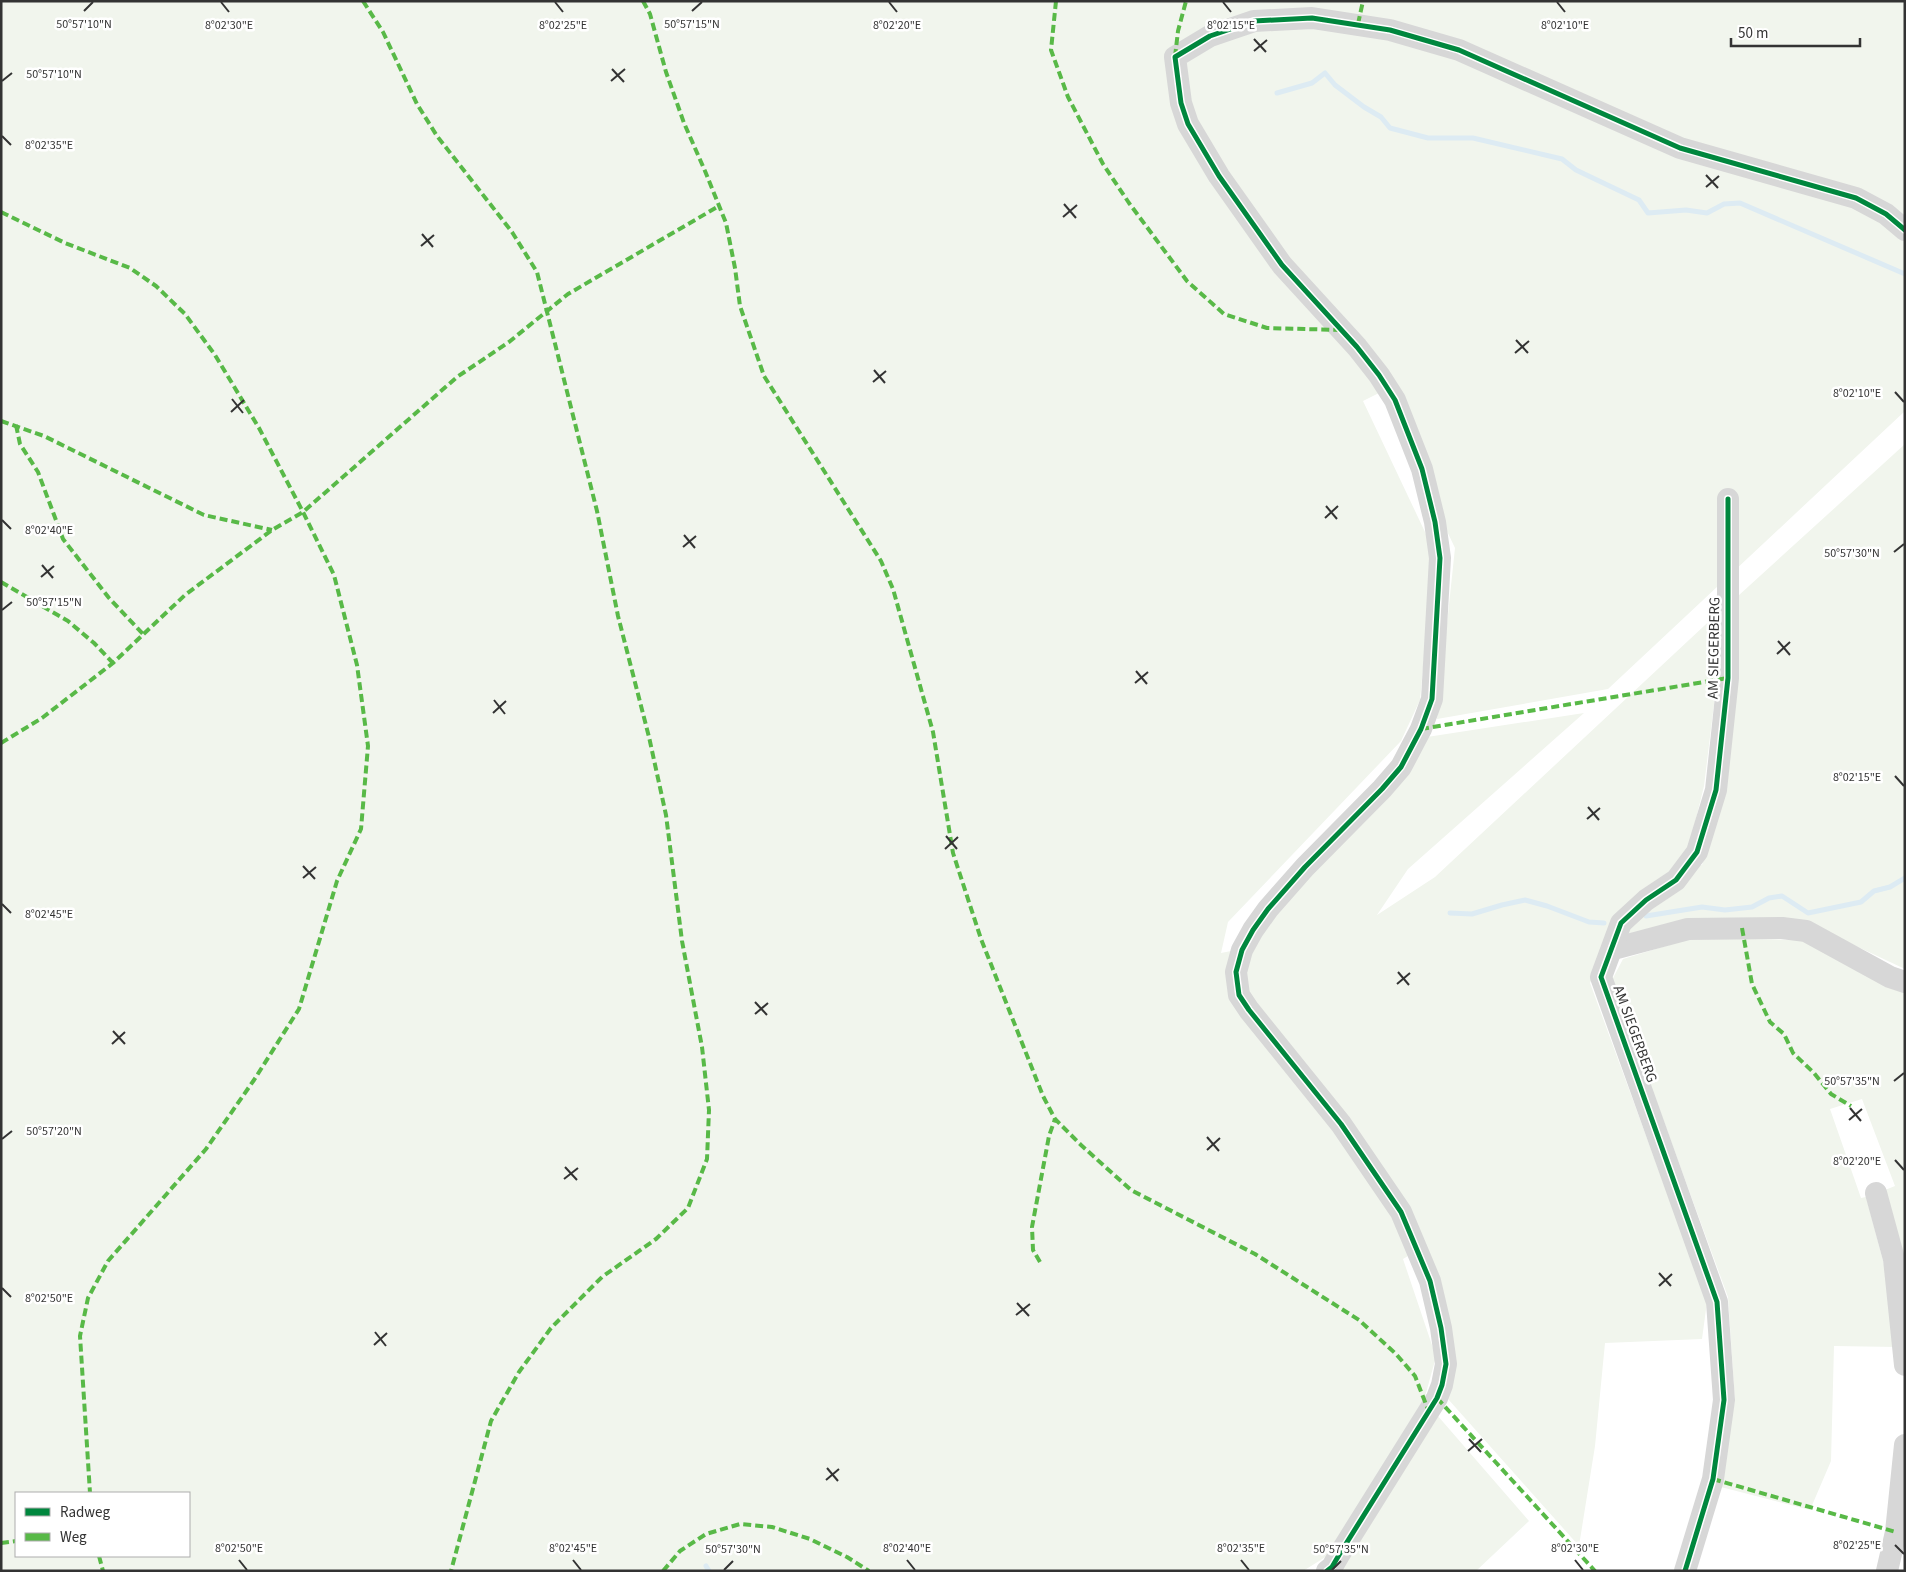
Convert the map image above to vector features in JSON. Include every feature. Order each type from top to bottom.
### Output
[{"type":"street","points":[[1327,1571],[1339,1555],[1437,1398],[1442,1385],[1446,1364],[1441,1328],[1430,1281],[1401,1212],[1341,1124],[1248,1010],[1239,996],[1236,972],[1242,950],[1253,930],[1268,910],[1304,867],[1382,789],[1401,767],[1415,742],[1432,699],[1440,558],[1435,522],[1422,469],[1395,400],[1379,375],[1357,347],[1282,265],[1219,176],[1188,124],[1181,103],[1175,57],[1210,36],[1254,21],[1312,18],[1390,30],[1459,50],[1680,148],[1856,198],[1886,214],[1905,230]]},
{"type":"street","name":"AM SIEGERBERG","points":[[1685,1571],[1713,1479],[1724,1400],[1717,1302],[1601,978],[1621,923],[1646,900],[1676,880],[1697,852],[1716,790],[1728,678],[1728,499]]},
{"type":"street","points":[[1613,949],[1688,929],[1782,928],[1806,931],[1890,977],[1905,982]]},
{"type":"street","points":[[1876,1193],[1901,1278],[1905,1365]]},
{"type":"street","points":[[1887,1571],[1896,1532],[1905,1445]]},
{"type":"shaded area","points":[[1,1],[1905,1],[1905,411],[1608,689],[1437,719],[1455,548],[1381,392],[1363,401],[1434,551],[1420,700],[1401,741],[1228,922],[1221,953],[1246,948],[1427,737],[1584,713],[1408,869],[1377,915],[1435,877],[1719,612],[1719,663],[1704,786],[1689,847],[1676,866],[1702,865],[1726,792],[1738,596],[1905,444],[1905,969],[1826,932],[1610,937],[1590,983],[1707,1302],[1702,1339],[1605,1343],[1595,1446],[1579,1546],[1448,1399],[1426,1245],[1403,1259],[1436,1357],[1424,1400],[1529,1521],[1476,1571],[1343,1571],[1332,1553],[1303,1571],[1,1571]]},
{"type":"shaded area","points":[[1692,938],[1805,940],[1905,991],[1905,1269],[1885,1190],[1895,1186],[1862,1099],[1830,1109],[1861,1198],[1866,1197],[1889,1283],[1897,1347],[1834,1346],[1831,1461],[1810,1510],[1717,1486],[1735,1401],[1728,1297],[1612,980],[1623,959]]},
{"type":"waterway","points":[[1277,93],[1312,83],[1325,73],[1335,85],[1381,117],[1390,128],[1428,138],[1473,138],[1562,159],[1576,170],[1639,200],[1648,213],[1686,210],[1707,213],[1724,204],[1740,203],[1905,274]]},
{"type":"waterway","points":[[1646,916],[1702,907],[1725,910],[1752,907],[1769,898],[1782,896],[1808,913],[1861,902],[1874,891],[1890,887],[1905,878]]},
{"type":"waterway","points":[[1450,913],[1472,914],[1525,900],[1589,922],[1604,923]]},
{"type":"waterway","points":[[706,1566],[709,1571]]},
{"type":"marked path","points":[[363,1],[383,32],[417,104],[437,136],[512,232],[537,272],[597,511],[618,616],[649,737],[666,815],[682,941],[702,1047],[709,1110],[707,1159],[688,1208],[656,1239],[602,1277],[551,1328],[519,1372],[491,1421],[451,1571]]},
{"type":"marked path","points":[[643,1],[650,14],[666,72],[684,123],[726,223],[740,306],[764,376],[881,561],[893,589],[933,732],[953,853],[981,939],[1043,1096],[1055,1119],[1131,1190],[1255,1254],[1359,1320],[1396,1354],[1415,1376],[1429,1412]]},
{"type":"marked path","points":[[1056,1],[1051,50],[1068,97],[1103,164],[1129,203],[1187,281],[1224,314],[1267,328],[1342,330]]},
{"type":"marked path","points":[[1175,57],[1178,31],[1186,1]]},
{"type":"marked path","points":[[1358,24],[1363,1]]},
{"type":"marked path","points":[[1,743],[42,718],[113,663],[185,595],[272,530],[303,512],[457,377],[509,342],[568,294],[719,206]]},
{"type":"marked path","points":[[1,212],[65,243],[130,268],[156,286],[185,314],[215,355],[259,428],[334,575],[357,665],[368,746],[361,829],[337,881],[299,1009],[254,1080],[206,1149],[108,1261],[88,1298],[80,1336],[90,1492]]},
{"type":"marked path","points":[[1,421],[44,436],[204,515],[272,530]]},
{"type":"marked path","points":[[16,425],[20,444],[38,472],[63,539],[109,598],[143,634]]},
{"type":"marked path","points":[[1,582],[68,621],[94,643],[113,663]]},
{"type":"marked path","points":[[1421,729],[1728,678]]},
{"type":"marked path","points":[[1742,928],[1752,984],[1770,1022],[1784,1034],[1793,1053],[1814,1073],[1831,1094],[1851,1106]]},
{"type":"marked path","points":[[1040,1262],[1033,1250],[1032,1227],[1049,1136],[1055,1119]]},
{"type":"marked path","points":[[1437,1398],[1595,1571]]},
{"type":"marked path","points":[[1713,1479],[1896,1532]]},
{"type":"marked path","points":[[663,1571],[680,1551],[706,1534],[740,1524],[772,1527],[810,1539],[847,1557],[869,1571]]},
{"type":"marked path","points":[[1,1543],[15,1541]]},
{"type":"marked path","points":[[99,1557],[103,1571]]},
{"type":"cycle path","points":[[1327,1571],[1332,1567],[1437,1398],[1442,1385],[1446,1364],[1441,1328],[1430,1281],[1401,1212],[1341,1124],[1249,1010],[1239,995],[1236,972],[1242,950],[1268,909],[1305,867],[1382,789],[1401,767],[1421,729],[1432,699],[1440,558],[1435,522],[1422,469],[1395,400],[1379,375],[1357,347],[1282,265],[1219,176],[1188,124],[1181,103],[1175,57],[1210,36],[1254,21],[1312,18],[1390,30],[1459,50],[1680,148],[1856,198],[1886,214],[1905,230]]},
{"type":"cycle path","points":[[1685,1571],[1713,1479],[1724,1400],[1717,1302],[1601,977],[1621,923],[1646,900],[1676,880],[1697,852],[1716,790],[1728,678],[1728,499]]}]
